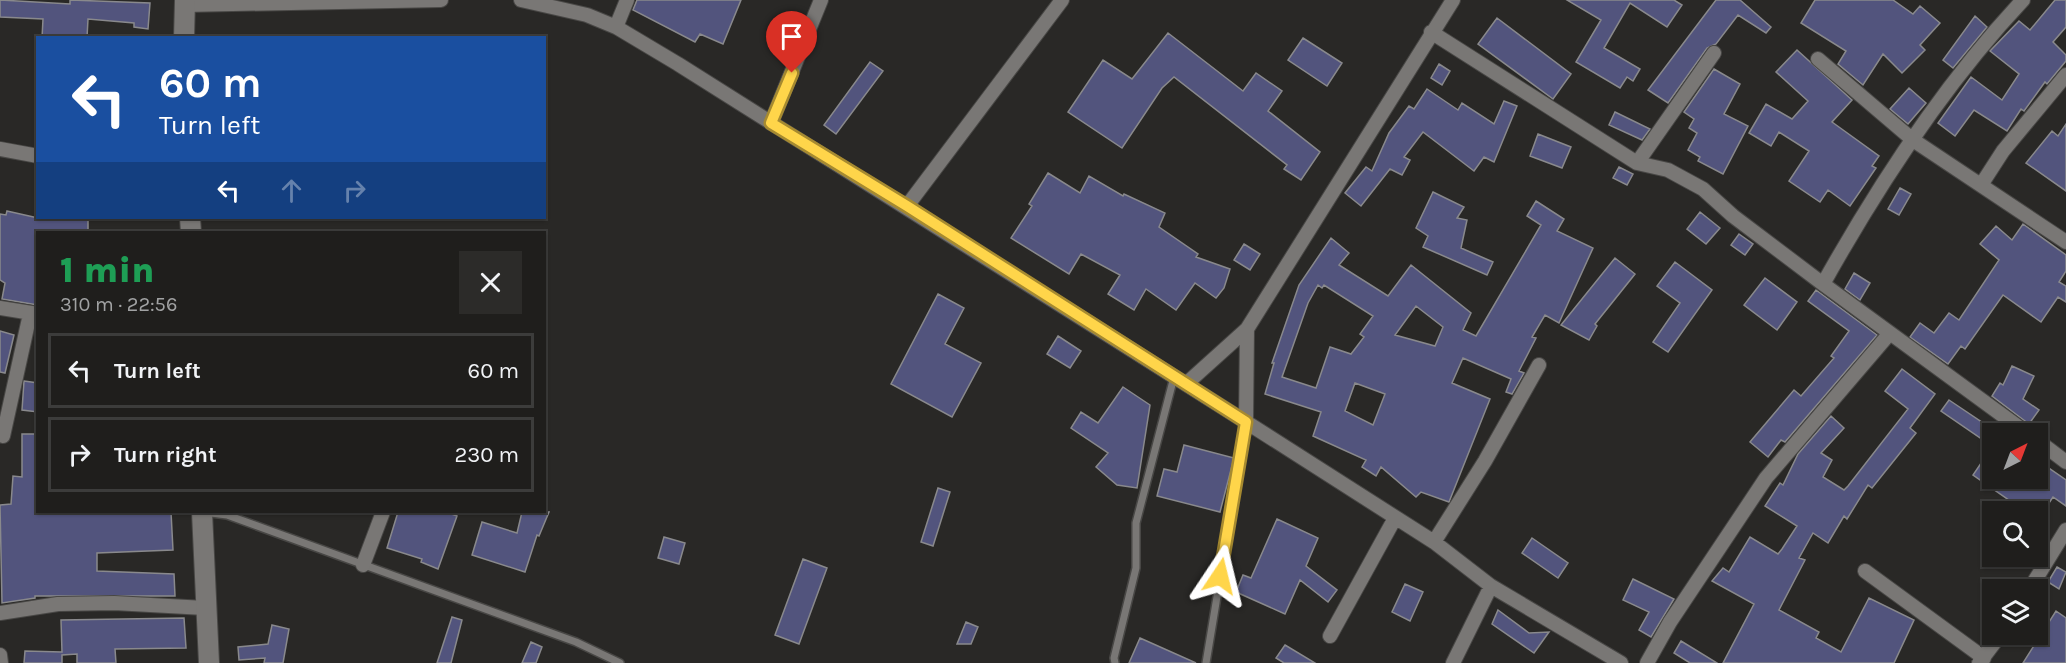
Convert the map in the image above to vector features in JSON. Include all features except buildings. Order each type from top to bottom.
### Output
[{"type":"street","points":[[184,36],[185,2],[441,0]]},
{"type":"street","points":[[521,0],[587,15],[616,27],[907,206],[1434,542],[1491,586],[1621,663]]},
{"type":"street","points":[[616,27],[627,0]]},
{"type":"street","points":[[771,123],[821,0]]},
{"type":"street","points":[[907,206],[1062,0]]},
{"type":"street","points":[[1180,380],[1247,329],[1453,0]]},
{"type":"street","points":[[1824,284],[1857,225],[1912,140],[1996,29],[2023,0]]},
{"type":"street","points":[[1431,32],[1637,163],[1668,170],[1703,189],[1733,216],[2013,423]]},
{"type":"street","points":[[1637,163],[1714,53]]},
{"type":"street","points":[[1818,59],[1912,140],[2066,242]]},
{"type":"street","points":[[1981,185],[2003,151],[2064,81]]},
{"type":"street","points":[[0,149],[36,156]]},
{"type":"street","points":[[0,308],[34,314],[3,436]]},
{"type":"street","points":[[1246,422],[1247,329]]},
{"type":"street","points":[[1647,663],[1670,622],[1766,478],[1890,333]]},
{"type":"street","points":[[1434,542],[1485,461],[1539,365]]},
{"type":"street","points":[[2048,448],[2066,462]]},
{"type":"street","points":[[202,513],[209,663]]},
{"type":"street","points":[[363,565],[383,513]]},
{"type":"street","points":[[1330,636],[1395,518]]},
{"type":"street","points":[[2037,579],[2066,530]]},
{"type":"street","points":[[1865,571],[1982,661],[1993,645]]},
{"type":"street","points":[[1453,663],[1491,586]]},
{"type":"street","points":[[0,613],[58,604],[114,603],[205,608]]},
{"type":"street","points":[[0,655],[1,663]]},
{"type":"lane","points":[[1115,663],[1114,658],[1136,568],[1136,523],[1180,380]]},
{"type":"lane","points":[[1206,663],[1246,422]]},
{"type":"lane","points":[[210,513],[227,515],[576,642],[620,663]]},
{"type":"route","points":[[792,73],[771,123],[907,206],[1246,422],[1220,576]]}]
